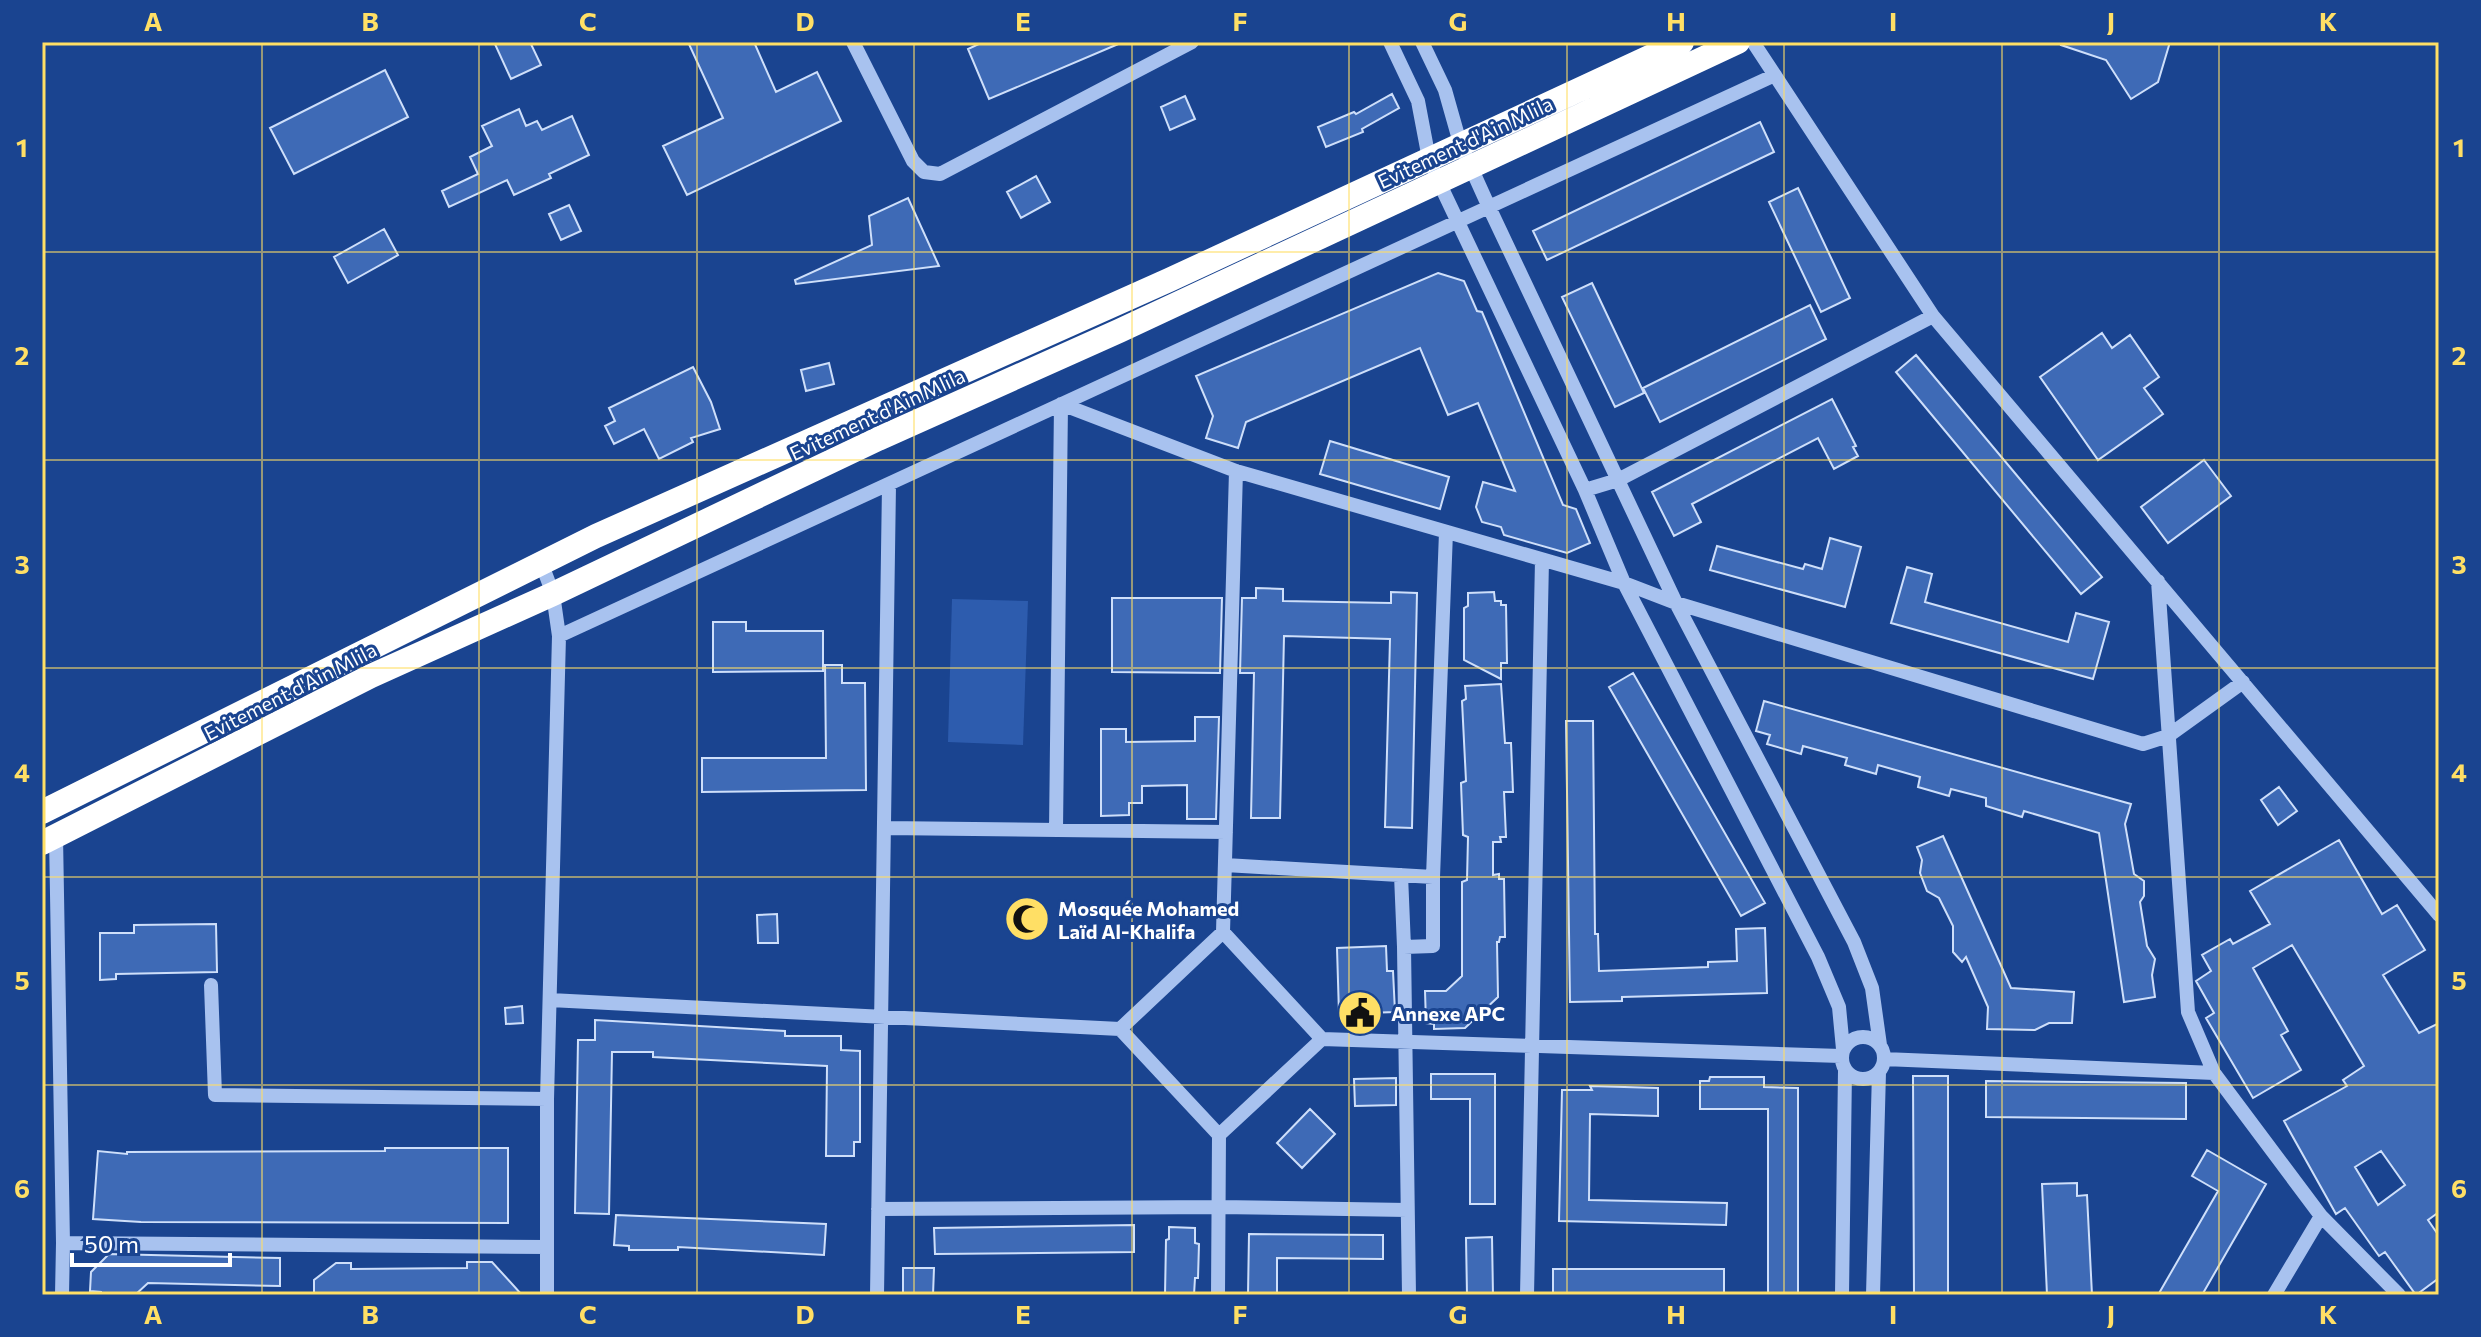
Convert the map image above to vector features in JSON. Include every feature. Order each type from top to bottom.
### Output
[{"type":"highway","name":"Evitement d'Ain Mlila","points":[[49,839],[371,676],[553,594],[864,445],[1119,331],[1434,170],[1460,143],[1682,42]]},
{"type":"highway","name":"Evitement d'Ain Mlila","points":[[42,812],[541,562],[1169,280],[1434,170],[1471,167],[1738,42]]},
{"type":"street","points":[[1390,42],[1418,101],[1434,170],[1585,490],[1624,583],[1818,957],[1839,1007],[1843,1058],[1842,1295]]},
{"type":"street","points":[[1422,42],[1445,90],[1460,143],[1488,205],[1676,603],[1854,942],[1872,988],[1881,1059],[1873,1295]]},
{"type":"street","points":[[1753,42],[1933,316],[2439,915]]},
{"type":"street","points":[[856,43],[913,161],[924,172],[940,174],[1188,43]]},
{"type":"street","points":[[559,636],[1775,75]]},
{"type":"street","points":[[1585,490],[1618,480],[1933,316]]},
{"type":"street","points":[[1061,404],[1236,471],[1624,583],[1676,603],[2143,744],[2168,736],[2243,682]]},
{"type":"street","points":[[1056,830],[1061,404]]},
{"type":"street","points":[[1236,471],[1223,932],[1322,1039]]},
{"type":"street","points":[[877,1295],[889,485]]},
{"type":"street","points":[[1404,947],[1433,946],[1446,532]]},
{"type":"street","points":[[1527,1295],[1542,560]]},
{"type":"street","points":[[541,562],[553,594],[559,636],[547,1099],[547,1295]]},
{"type":"street","points":[[2158,580],[2188,1012],[2214,1073],[2321,1216],[2399,1295]]},
{"type":"street","points":[[885,828],[1226,832]]},
{"type":"street","points":[[49,839],[63,1243],[62,1295]]},
{"type":"street","points":[[1225,865],[1433,877]]},
{"type":"street","points":[[1401,875],[1409,1295]]},
{"type":"street","points":[[1120,1029],[1223,932]]},
{"type":"street","points":[[211,985],[215,1095],[547,1099]]},
{"type":"street","points":[[550,1000],[1120,1029],[1219,1135],[1218,1295]]},
{"type":"street","points":[[1843,1058],[1848,1042],[1861,1036],[1868,1037],[1881,1059]]},
{"type":"street","points":[[1219,1135],[1322,1039],[1843,1058]]},
{"type":"street","points":[[1843,1058],[1858,1079],[1873,1077],[1881,1059]]},
{"type":"street","points":[[1881,1059],[2214,1073]]},
{"type":"street","points":[[878,1209],[1219,1207],[1407,1210]]},
{"type":"street","points":[[2274,1295],[2321,1216]]},
{"type":"street","points":[[63,1243],[546,1247]]},
{"type":"shaded area","points":[[952,599],[1028,601],[1023,745],[948,742]]},
{"type":"building","points":[[494,42],[530,42],[541,65],[511,79]]},
{"type":"building","points":[[688,42],[754,42],[776,92],[817,72],[841,121],[687,195],[663,146],[723,118]]},
{"type":"building","points":[[983,42],[1123,42],[989,99],[968,49]]},
{"type":"building","points":[[2062,42],[2170,42],[2158,82],[2131,99],[2106,60],[2061,45]]},
{"type":"building","points":[[385,70],[408,117],[294,174],[270,128]]},
{"type":"building","points":[[1392,94],[1399,108],[1362,129],[1363,132],[1326,147],[1318,127],[1354,112],[1356,114]]},
{"type":"building","points":[[1185,96],[1195,119],[1170,130],[1161,107]]},
{"type":"building","points":[[519,109],[526,126],[537,121],[542,130],[572,116],[589,155],[549,174],[551,178],[514,195],[507,180],[449,207],[442,191],[478,174],[470,157],[492,146],[482,126]]},
{"type":"building","points":[[1760,122],[1774,152],[1547,260],[1533,231]]},
{"type":"building","points":[[1036,176],[1050,202],[1021,218],[1007,192]]},
{"type":"building","points":[[1798,188],[1850,298],[1821,312],[1769,202]]},
{"type":"building","points":[[908,198],[939,266],[796,284],[795,280],[872,245],[869,216]]},
{"type":"building","points":[[569,205],[581,231],[561,240],[549,214]]},
{"type":"building","points":[[384,229],[398,255],[348,283],[334,257]]},
{"type":"building","points":[[1438,273],[1464,281],[1477,311],[1482,312],[1563,505],[1576,509],[1590,543],[1567,553],[1504,535],[1501,527],[1482,522],[1476,507],[1483,482],[1515,491],[1478,403],[1448,415],[1420,348],[1246,422],[1238,448],[1206,438],[1213,416],[1196,376]]},
{"type":"building","points":[[1592,283],[1644,393],[1615,407],[1562,297]]},
{"type":"building","points":[[1810,305],[1826,339],[1660,422],[1643,388]]},
{"type":"building","points":[[2102,333],[2112,348],[2130,335],[2159,377],[2144,388],[2163,414],[2098,460],[2040,377]]},
{"type":"building","points":[[1916,355],[2102,577],[2081,594],[1896,372]]},
{"type":"building","points":[[829,363],[834,384],[806,391],[801,370]]},
{"type":"building","points":[[693,367],[711,402],[720,429],[691,438],[693,442],[659,459],[644,429],[614,444],[605,426],[615,421],[609,408]]},
{"type":"building","points":[[1832,399],[1858,456],[1834,469],[1818,438],[1692,504],[1701,522],[1674,536],[1652,492]]},
{"type":"building","points":[[1330,441],[1449,477],[1440,509],[1320,474]]},
{"type":"building","points":[[2204,460],[2231,496],[2168,543],[2141,507]]},
{"type":"building","points":[[1830,538],[1861,547],[1845,607],[1710,570],[1717,546],[1803,569],[1805,564],[1822,569]]},
{"type":"building","points":[[1907,567],[1932,574],[1925,602],[2068,642],[2076,613],[2109,622],[2093,679],[1891,623]]},
{"type":"building","points":[[1256,588],[1283,589],[1283,601],[1391,603],[1391,592],[1417,593],[1412,828],[1385,827],[1390,639],[1284,636],[1280,818],[1251,818],[1254,673],[1240,673],[1242,598],[1256,598]]},
{"type":"building","points":[[1494,592],[1495,601],[1506,605],[1507,663],[1501,663],[1501,679],[1464,660],[1464,608],[1468,606],[1468,593]]},
{"type":"building","points":[[1112,598],[1222,598],[1220,673],[1112,672]]},
{"type":"building","points":[[713,622],[746,622],[746,631],[823,631],[823,671],[713,672]]},
{"type":"building","points":[[825,665],[842,665],[842,683],[865,683],[866,790],[702,792],[702,758],[826,758]]},
{"type":"building","points":[[1633,673],[1765,903],[1741,916],[1609,687]]},
{"type":"building","points":[[1501,684],[1505,743],[1511,743],[1513,792],[1504,792],[1506,837],[1500,837],[1501,842],[1493,842],[1493,875],[1499,874],[1499,879],[1504,879],[1505,937],[1500,937],[1497,942],[1498,997],[1465,1028],[1434,1029],[1434,1024],[1426,1023],[1425,991],[1446,991],[1462,976],[1462,882],[1467,880],[1468,837],[1463,835],[1461,783],[1466,781],[1462,701],[1466,699],[1465,686]]},
{"type":"building","points":[[1764,701],[2131,804],[2125,824],[2134,874],[2144,881],[2144,896],[2140,902],[2147,946],[2155,959],[2152,975],[2155,997],[2124,1002],[2099,833],[2024,811],[2022,817],[1986,806],[1986,798],[1951,789],[1949,796],[1918,787],[1920,777],[1878,765],[1876,774],[1845,765],[1847,758],[1803,746],[1801,754],[1767,744],[1770,735],[1756,731]]},
{"type":"building","points":[[1195,717],[1219,717],[1216,819],[1187,819],[1187,785],[1142,786],[1142,803],[1129,803],[1129,815],[1101,816],[1101,729],[1126,729],[1126,742],[1195,741]]},
{"type":"building","points":[[1566,721],[1593,721],[1595,934],[1598,934],[1599,971],[1708,967],[1708,962],[1737,961],[1736,929],[1765,928],[1767,993],[1622,997],[1622,1001],[1570,1002]]},
{"type":"building","points":[[2279,787],[2297,811],[2278,825],[2261,800]]},
{"type":"building","points":[[1943,836],[2011,988],[2074,992],[2072,1023],[2049,1023],[2035,1030],[1987,1029],[1988,1007],[1966,957],[1962,962],[1953,952],[1953,926],[1939,898],[1927,891],[1920,873],[1922,860],[1917,847]]},
{"type":"building","points":[[2339,840],[2382,914],[2397,905],[2425,950],[2383,975],[2419,1033],[2439,1023],[2439,1212],[2428,1220],[2439,1236],[2439,1278],[2416,1295],[2385,1252],[2379,1256],[2345,1208],[2336,1214],[2284,1121],[2347,1086],[2343,1080],[2364,1066],[2292,945],[2253,968],[2288,1031],[2281,1035],[2301,1070],[2253,1098],[2206,1018],[2214,1013],[2196,981],[2211,971],[2202,955],[2230,939],[2233,944],[2270,924],[2250,891]],"holes":[[[2381,1151],[2405,1185],[2378,1205],[2355,1167]]]},
{"type":"building","points":[[777,914],[778,943],[758,943],[757,915]]},
{"type":"building","points":[[216,924],[217,972],[116,974],[116,979],[100,980],[100,933],[134,933],[134,925]]},
{"type":"building","points":[[1386,946],[1387,971],[1393,971],[1395,1012],[1339,1014],[1337,948]]},
{"type":"building","points":[[522,1006],[523,1023],[506,1024],[505,1008]]},
{"type":"building","points":[[595,1020],[785,1031],[785,1036],[841,1036],[841,1050],[860,1051],[860,1142],[854,1142],[854,1156],[826,1156],[827,1066],[653,1057],[653,1052],[612,1052],[609,1214],[575,1213],[578,1040],[595,1040]]},
{"type":"building","points":[[1431,1074],[1495,1074],[1495,1204],[1470,1204],[1470,1099],[1431,1099]]},
{"type":"building","points":[[1913,1076],[1948,1076],[1948,1295],[1914,1295]]},
{"type":"building","points":[[1710,1077],[1764,1077],[1764,1087],[1798,1088],[1798,1295],[1768,1295],[1768,1109],[1700,1109],[1700,1081],[1709,1081]]},
{"type":"building","points":[[1396,1078],[1396,1105],[1355,1106],[1354,1079]]},
{"type":"building","points":[[1986,1081],[2186,1083],[2186,1119],[1986,1117]]},
{"type":"building","points":[[1590,1086],[1658,1088],[1658,1116],[1590,1114],[1589,1200],[1727,1203],[1726,1225],[1559,1221],[1562,1090],[1592,1090]]},
{"type":"building","points":[[1310,1109],[1335,1134],[1302,1168],[1277,1143]]},
{"type":"building","points":[[385,1148],[508,1148],[508,1223],[141,1222],[93,1219],[98,1151],[127,1154],[385,1151]]},
{"type":"building","points":[[2207,1150],[2266,1184],[2202,1295],[2158,1295],[2218,1191],[2192,1176]]},
{"type":"building","points":[[2077,1183],[2077,1196],[2087,1195],[2092,1295],[2047,1295],[2042,1184]]},
{"type":"building","points":[[616,1215],[826,1224],[824,1255],[678,1247],[678,1250],[629,1250],[629,1246],[614,1245]]},
{"type":"building","points":[[1134,1225],[1134,1252],[935,1254],[934,1228]]},
{"type":"building","points":[[1169,1227],[1195,1228],[1195,1243],[1199,1244],[1194,1295],[1165,1295]]},
{"type":"building","points":[[1249,1234],[1383,1235],[1383,1259],[1277,1258],[1277,1295],[1248,1295]]},
{"type":"building","points":[[1492,1237],[1493,1295],[1467,1295],[1466,1238]]},
{"type":"building","points":[[109,1254],[280,1258],[280,1286],[148,1283],[135,1295],[101,1295],[101,1292],[90,1291],[91,1272]]},
{"type":"building","points":[[467,1262],[492,1262],[522,1295],[314,1293],[314,1280],[336,1263],[351,1263],[351,1269],[467,1268]]},
{"type":"building","points":[[903,1268],[934,1268],[933,1295],[903,1295]]},
{"type":"building","points":[[1553,1269],[1724,1269],[1724,1295],[1553,1295]]},
{"type":"place","name":"Mosquée Mohamed Laïd Al-Khalifa","points":[[1027,919]]},
{"type":"place","name":"Annexe APC","points":[[1360,1013]]}]
